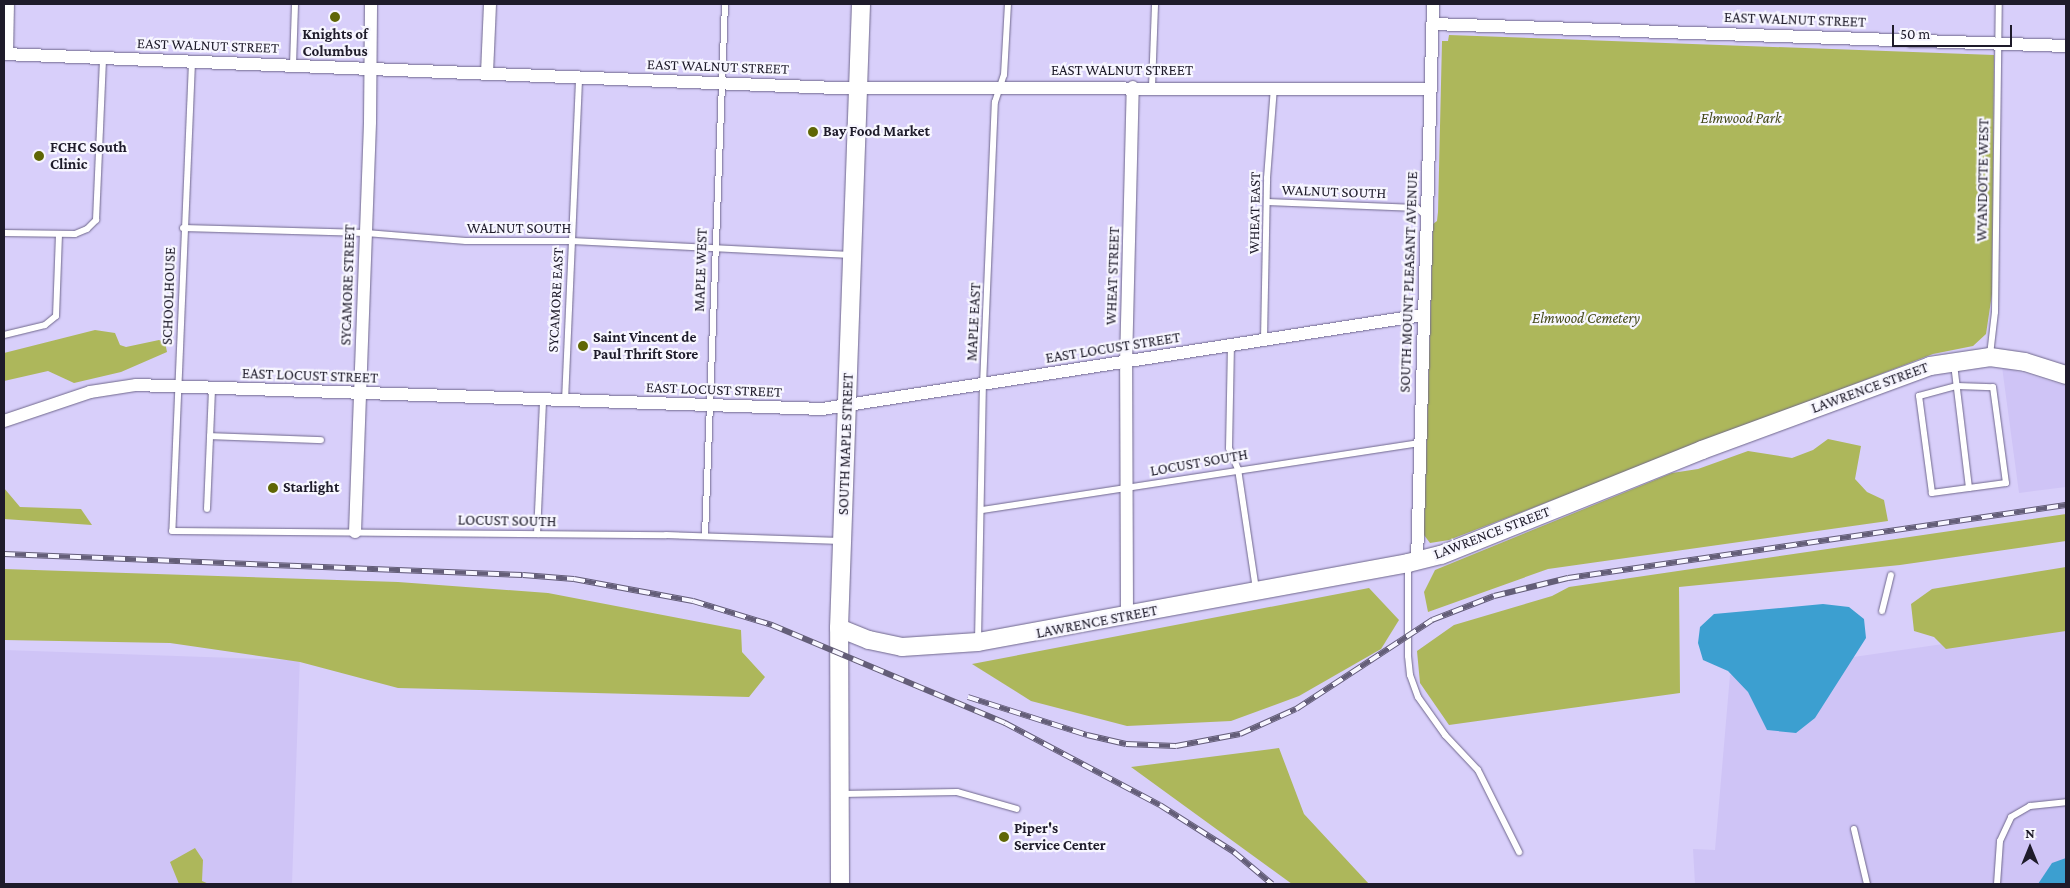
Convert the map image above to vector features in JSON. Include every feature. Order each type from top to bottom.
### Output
[{"type":"street","points":[[5,54],[8,4]]},
{"type":"street","name":"SYCAMORE STREET","points":[[355,532],[366,233],[371,4]]},
{"type":"street","points":[[487,73],[490,4]]},
{"type":"street","name":"SOUTH MAPLE STREET","points":[[840,884],[839,628],[846,407],[854,255],[860,4]]},
{"type":"street","name":"SOUTH MOUNT PLEASANT AVENUE","points":[[1413,562],[1421,442],[1422,314],[1433,4]]},
{"type":"street","name":"EAST WALNUT STREET","points":[[1433,24],[2066,46]]},
{"type":"street","name":"EAST WALNUT STREET","points":[[5,54],[857,88],[1152,87],[1431,89]]},
{"type":"street","name":"WHEAT STREET","points":[[1127,616],[1126,364],[1133,87]]},
{"type":"street","name":"EAST LOCUST STREET","points":[[4,421],[110,387],[178,387],[565,403],[846,407],[1126,364],[1231,344],[1422,314]]},
{"type":"street","name":"LAWRENCE STREET","points":[[839,628],[869,640],[902,647],[978,642],[1413,562],[1441,555],[1884,381],[1953,360],[1990,356],[2025,362],[2066,375]]},
{"type":"lane","points":[[293,65],[295,4]]},
{"type":"lane","name":"MAPLE WEST","points":[[705,536],[708,406],[725,4]]},
{"type":"lane","name":"MAPLE EAST","points":[[978,642],[983,385],[995,102],[1004,75],[1008,4]]},
{"type":"lane","points":[[1152,87],[1155,4]]},
{"type":"lane","name":"WYANDOTTE WEST","points":[[1990,356],[1995,312],[1999,4]]},
{"type":"lane","points":[[4,233],[59,235],[81,232],[92,225],[97,216],[103,58]]},
{"type":"lane","name":"SCHOOLHOUSE","points":[[172,531],[183,228],[192,62]]},
{"type":"lane","name":"SYCAMORE EAST","points":[[565,403],[579,78]]},
{"type":"lane","name":"WHEAT EAST","points":[[1264,339],[1267,202],[1274,88]]},
{"type":"lane","name":"WALNUT SOUTH","points":[[1267,202],[1417,208],[1426,216]]},
{"type":"lane","name":"WALNUT SOUTH","points":[[183,228],[366,233],[466,241],[572,241],[854,255]]},
{"type":"lane","points":[[4,335],[45,325],[56,316],[59,235]]},
{"type":"lane","points":[[1231,344],[1229,448],[1238,469],[1256,592]]},
{"type":"lane","points":[[1953,360],[1969,488]]},
{"type":"lane","points":[[1956,386],[1993,387],[2006,483],[1969,488],[1932,492],[1919,396],[1956,386]]},
{"type":"lane","points":[[207,509],[212,389]]},
{"type":"lane","points":[[536,534],[543,402]]},
{"type":"lane","points":[[210,436],[321,440]]},
{"type":"lane","name":"LOCUST SOUTH","points":[[982,510],[1421,442]]},
{"type":"lane","name":"LOCUST SOUTH","points":[[172,531],[705,536],[842,541]]},
{"type":"lane","points":[[1413,562],[1408,656],[1410,675],[1418,697],[1445,735],[1478,770],[1518,852]]},
{"type":"lane","points":[[1882,611],[1891,575]]},
{"type":"lane","points":[[840,794],[957,792],[1017,809]]},
{"type":"lane","points":[[1997,884],[2000,841],[2011,818],[2030,806],[2066,802]]},
{"type":"lane","points":[[1854,829],[1867,884]]},
{"type":"shaded area","points":[[2002,367],[2066,386],[2066,487],[2019,493]]},
{"type":"shaded area","points":[[2066,626],[2066,884],[1695,884],[1693,849],[1715,850],[1730,675]]},
{"type":"shaded area","points":[[4,650],[300,660],[292,884],[4,884]]},
{"type":"green space","name":"Elmwood Cemetery","points":[[1449,35],[1994,55],[1992,294],[1986,334],[1973,346],[1933,354],[1449,540],[1430,543],[1424,535],[1424,527],[1433,224],[1437,221],[1438,212],[1442,41],[1448,41]]},
{"type":"green space","points":[[95,330],[115,333],[120,345],[126,347],[159,340],[165,342],[167,352],[121,372],[74,383],[48,371],[4,381],[4,353]]},
{"type":"green space","points":[[1828,439],[1861,446],[1855,479],[1867,492],[1884,500],[1888,521],[1548,569],[1428,612],[1424,592],[1435,570],[1672,473],[1698,469],[1748,451],[1792,458],[1813,450]]},
{"type":"green space","points":[[4,488],[20,507],[81,509],[92,525],[4,519]]},
{"type":"green space","points":[[2066,514],[2066,541],[1900,565],[1679,587],[1680,693],[1449,725],[1420,683],[1417,651],[1454,625],[1552,596],[1569,587]]},
{"type":"green space","points":[[2066,567],[2066,631],[1946,649],[1934,637],[1914,631],[1911,604],[1932,589]]},
{"type":"green space","points":[[4,569],[398,582],[548,593],[741,630],[742,652],[765,677],[749,697],[398,688],[300,662],[170,643],[4,640]]},
{"type":"green space","points":[[1369,588],[1399,620],[1381,649],[1299,696],[1231,721],[1127,726],[1031,701],[972,664]]},
{"type":"green space","points":[[1279,748],[1304,814],[1369,884],[1292,884],[1131,767]]},
{"type":"green space","points":[[195,848],[203,860],[202,881],[209,884],[179,884],[170,862]]},
{"type":"water","points":[[1823,604],[1849,607],[1864,619],[1866,638],[1815,718],[1796,733],[1767,730],[1748,692],[1728,671],[1703,660],[1698,643],[1700,627],[1714,614]]},
{"type":"water","points":[[2066,858],[2066,884],[2038,884],[2052,863]]},
{"type":"railway","points":[[968,697],[1087,735],[1126,744],[1176,746],[1240,734],[1296,709],[1432,620],[1494,596],[1568,578],[2066,505]]},
{"type":"railway","points":[[4,554],[523,575],[574,579],[693,601],[772,625],[1005,723],[1160,805],[1234,852],[1272,884]]},
{"type":"place","name":"Knights of Columbus","points":[[335,17]]},
{"type":"place","name":"Bay Food Market","points":[[813,132]]},
{"type":"place","name":"FCHC South Clinic","points":[[39,156]]},
{"type":"place","name":"Saint Vincent de Paul Thrift Store","points":[[583,346]]},
{"type":"place","name":"Starlight","points":[[273,488]]},
{"type":"place","name":"Piper's Service Center","points":[[1004,837]]},
{"type":"park label","name":"Elmwood Park","points":[[1741,119]]}]
